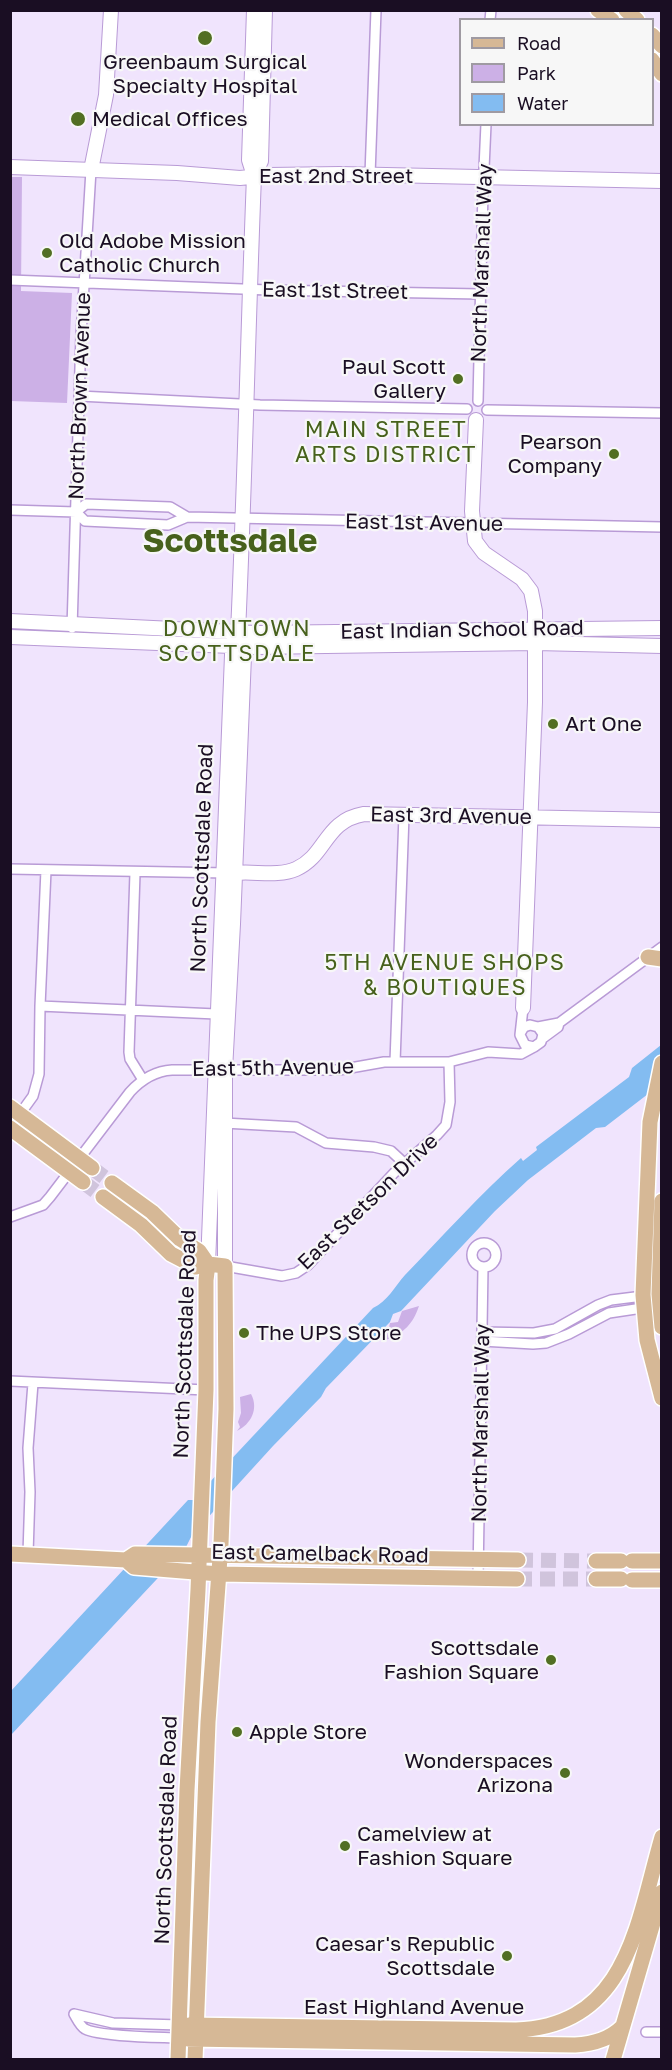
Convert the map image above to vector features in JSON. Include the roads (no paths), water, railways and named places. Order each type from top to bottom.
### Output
[{"type":"main road","name":"North Brown Avenue","points":[[91,170],[106,94],[111,10]]},
{"type":"main road","name":"North Scottsdale Road","points":[[178,2060],[193,1572],[201,1529],[206,1390],[206,1280],[230,873],[254,176],[249,160],[254,10]]},
{"type":"main road","name":"North Scottsdale Road","points":[[254,176],[261,161],[265,10]]},
{"type":"main road","name":"East 2nd Street","points":[[10,167],[177,172],[240,178],[370,175],[662,181]]},
{"type":"main road","points":[[472,415],[475,541],[479,548],[522,579],[531,591],[535,611],[523,1008]]},
{"type":"main road","name":"East Indian School Road","points":[[10,621],[368,639]]},
{"type":"main road","name":"East Indian School Road","points":[[10,637],[238,646],[368,639],[536,636],[662,628]]},
{"type":"main road","name":"East Indian School Road","points":[[536,636],[662,646]]},
{"type":"main road","name":"East 3rd Avenue","points":[[230,873],[291,871],[308,861],[338,825],[364,814],[662,820]]},
{"type":"main road","name":"North Scottsdale Road","points":[[195,2060],[207,1722],[219,1574],[225,1448],[227,1360],[224,1123],[216,1014],[230,873]]},
{"type":"main road","points":[[662,1063],[655,1092],[647,1154],[643,1301],[647,1340],[662,1398]]},
{"type":"main road","points":[[15,1110],[86,1164]]},
{"type":"main road","points":[[10,1128],[77,1177]]},
{"type":"main road","points":[[112,1184],[152,1212],[180,1239],[199,1251],[208,1264]]},
{"type":"main road","points":[[103,1197],[141,1225],[171,1254],[196,1267],[208,1264],[225,1266]]},
{"type":"main road","points":[[662,1201],[659,1300],[662,1327]]},
{"type":"main road","points":[[206,1390],[213,1393],[216,1400],[225,1448]]},
{"type":"main road","name":"East Camelback Road","points":[[10,1554],[126,1560],[135,1554],[518,1560]]},
{"type":"main road","name":"East Camelback Road","points":[[126,1560],[134,1567],[219,1574],[517,1579]]},
{"type":"main road","points":[[596,1561],[662,1562]]},
{"type":"main road","points":[[596,1579],[662,1580]]},
{"type":"main road","name":"East Highland Avenue","points":[[392,2036],[528,2030],[561,2022],[586,2008],[602,1994],[623,1963],[662,1837]]},
{"type":"main road","points":[[613,2060],[662,1892]]},
{"type":"main road","name":"East Highland Avenue","points":[[179,2031],[392,2036],[584,2044],[613,2036],[622,2027]]},
{"type":"street","points":[[370,175],[376,10]]},
{"type":"street","name":"North Marshall Way","points":[[478,401],[486,126]]},
{"type":"street","name":"North Brown Avenue","points":[[72,639],[83,283],[91,170]]},
{"type":"street","name":"East 1st Street","points":[[10,280],[250,289],[480,294]]},
{"type":"street","points":[[79,396],[472,415],[484,418],[487,410],[484,404],[478,401],[472,402],[472,415]]},
{"type":"street","points":[[487,410],[662,413]]},
{"type":"street","name":"East 1st Avenue","points":[[10,510],[76,512],[86,504],[170,507],[187,517]]},
{"type":"street","name":"East 1st Avenue","points":[[76,512],[85,521],[168,525],[187,517],[662,527]]},
{"type":"street","points":[[395,1062],[404,815]]},
{"type":"street","name":"East 3rd Avenue","points":[[10,869],[230,873]]},
{"type":"street","points":[[15,1110],[33,1096],[37,1085],[46,870]]},
{"type":"street","points":[[135,873],[129,1052],[130,1059],[143,1080]]},
{"type":"street","points":[[523,1008],[521,1035],[525,1045],[534,1047],[560,1023],[655,958],[662,947]]},
{"type":"street","points":[[40,1006],[216,1014]]},
{"type":"street","points":[[523,1008],[542,1032],[543,1038]]},
{"type":"street","points":[[504,1052],[521,1035],[526,1026],[560,1023]]},
{"type":"street","name":"East 5th Avenue","points":[[77,1177],[124,1099],[143,1080],[165,1070],[339,1070],[395,1062],[449,1062],[483,1053],[520,1054],[534,1047]]},
{"type":"street","name":"East Stetson Drive","points":[[225,1266],[282,1276],[296,1273],[308,1266],[404,1163],[446,1125],[450,1108],[449,1062]]},
{"type":"street","points":[[224,1123],[296,1127],[326,1143],[374,1147],[390,1151],[404,1163]]},
{"type":"street","points":[[10,1217],[43,1204],[77,1177]]},
{"type":"street","name":"North Marshall Way","points":[[478,1578],[483,1267]]},
{"type":"street","points":[[482,1336],[533,1344],[546,1343],[609,1313],[643,1301],[659,1300]]},
{"type":"street","points":[[10,1381],[206,1390]]},
{"type":"street","points":[[28,1554],[30,1492],[28,1448],[33,1383]]},
{"type":"street","points":[[74,2014],[113,2022],[179,2031],[117,2035],[84,2028],[74,2014]]},
{"type":"street","points":[[646,2032],[662,2032]]},
{"type":"water","points":[[661,1045],[661,1084],[605,1127],[596,1128],[528,1180],[495,1211],[401,1311],[393,1314],[390,1322],[326,1388],[321,1397],[192,1535],[185,1549],[11,1735],[10,1692],[188,1500],[193,1500],[491,1186],[521,1158],[523,1161],[537,1150],[536,1147],[629,1077],[632,1068]]},
{"type":"tunnel","points":[[92,1168],[112,1183]]},
{"type":"tunnel","points":[[83,1182],[103,1197]]},
{"type":"tunnel","points":[[518,1560],[596,1561]]},
{"type":"tunnel","points":[[517,1579],[596,1579]]},
{"type":"place","name":"Greenbaum Surgical Specialty Hospital","points":[[205,38]]},
{"type":"place","name":"Medical Offices","points":[[78,119]]},
{"type":"place","name":"Old Adobe Mission Catholic Church","points":[[47,253]]},
{"type":"place","name":"Paul Scott Gallery","points":[[458,379]]},
{"type":"place","name":"Pearson Company","points":[[614,454]]},
{"type":"place","name":"Art One","points":[[553,724]]},
{"type":"place","name":"The UPS Store","points":[[244,1333]]},
{"type":"place","name":"Scottsdale Fashion Square","points":[[551,1660]]},
{"type":"place","name":"Apple Store","points":[[237,1732]]},
{"type":"place","name":"Wonderspaces Arizona","points":[[565,1773]]},
{"type":"place","name":"Camelview at Fashion Square","points":[[345,1846]]},
{"type":"place","name":"Caesar's Republic Scottsdale","points":[[507,1956]]},
{"type":"district","name":"MAIN STREET ARTS DISTRICT","points":[[386,443]]},
{"type":"district","name":"Scottsdale","points":[[230,542]]},
{"type":"district","name":"DOWNTOWN SCOTTSDALE","points":[[237,642]]},
{"type":"district","name":"5TH AVENUE SHOPS & BOUTIQUES","points":[[445,976]]}]
